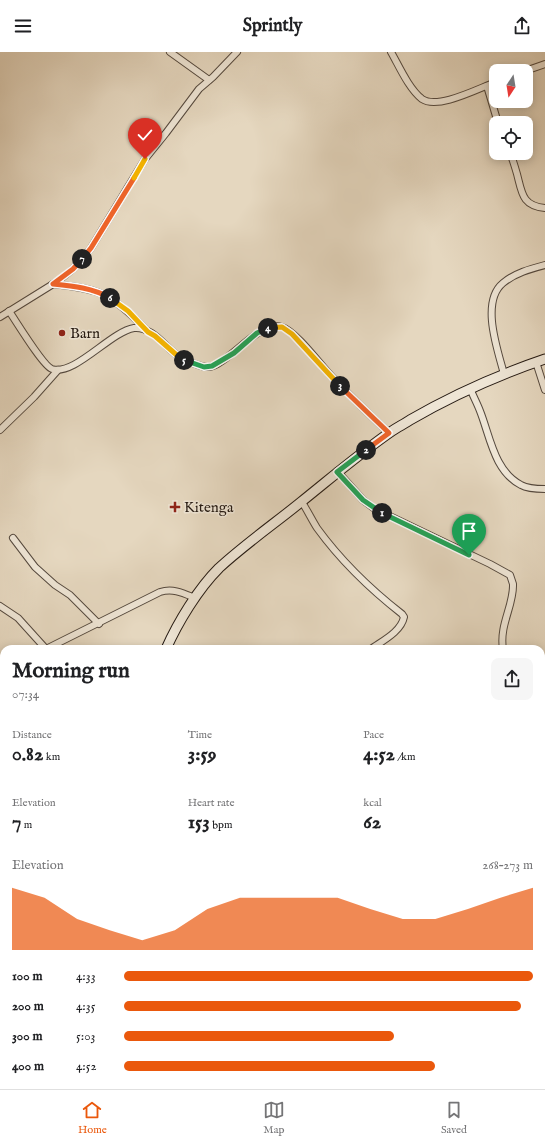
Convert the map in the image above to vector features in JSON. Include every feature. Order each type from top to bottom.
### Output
[{"type":"main road","points":[[168,645],[195,598],[218,569],[252,539],[302,502],[337,472],[389,433],[433,407],[470,388],[541,361]]},
{"type":"street","points":[[170,52],[209,80]]},
{"type":"street","points":[[0,317],[53,284],[73,269],[91,248],[145,159],[199,89],[237,52]]},
{"type":"street","points":[[391,52],[414,91],[423,100],[431,102],[446,101],[487,86],[496,116]]},
{"type":"street","points":[[533,68],[545,64]]},
{"type":"street","points":[[512,160],[521,191],[526,200],[533,206],[545,208]]},
{"type":"street","points":[[504,374],[496,345],[491,306],[501,284],[514,276],[545,265]]},
{"type":"street","points":[[53,284],[84,288],[102,294],[128,311],[148,332]]},
{"type":"street","points":[[9,311],[43,362],[50,369],[58,370],[78,362],[116,335],[135,328],[142,329],[155,336],[180,358],[204,367],[212,366],[226,358],[264,329],[282,327],[292,334],[332,377],[389,433]]},
{"type":"street","points":[[541,361],[545,390]]},
{"type":"street","points":[[0,430],[34,397],[58,370]]},
{"type":"street","points":[[470,388],[497,458],[509,476],[521,485],[532,489],[545,489]]},
{"type":"street","points":[[337,472],[363,500],[375,509],[510,575],[513,584],[502,640],[503,645]]},
{"type":"street","points":[[302,502],[317,528],[336,552],[372,589],[404,617],[400,626],[377,645]]},
{"type":"street","points":[[13,538],[34,567],[70,595],[99,624]]},
{"type":"street","points":[[54,645],[136,606],[150,596],[165,591],[176,591],[195,598]]},
{"type":"street","points":[[0,606],[18,618],[42,645]]},
{"type":"place","name":"Barn","points":[[62,333]]},
{"type":"place","name":"Kitenga","points":[[175,507]]},
{"type":"route","points":[[145,159],[118,202],[107,224],[91,248],[73,269],[53,284],[84,288],[102,294],[113,300],[128,311],[148,332],[165,344],[180,358],[204,367],[212,366],[234,353],[257,333],[264,329],[282,327],[292,334],[332,377],[389,433],[337,472],[363,500],[375,509],[469,555]]}]
